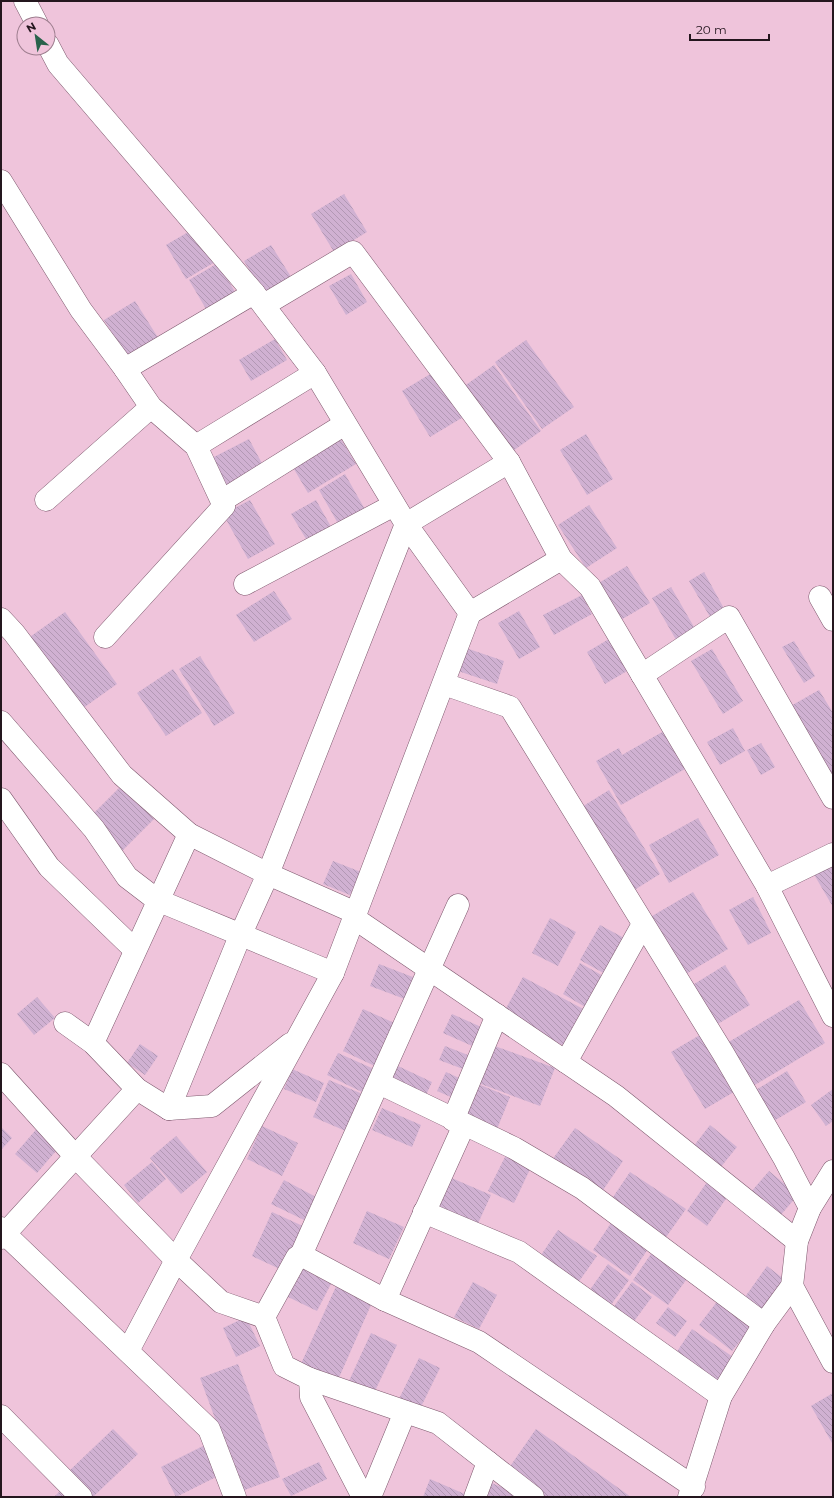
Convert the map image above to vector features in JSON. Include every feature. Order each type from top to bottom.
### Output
[{"type":"street","points":[[25,1],[33,16]]},
{"type":"street","points":[[54,56],[58,64],[259,299],[315,373],[406,524],[470,613]]},
{"type":"street","points":[[1,182],[82,310],[151,407],[196,446],[223,500],[224,506],[105,638]]},
{"type":"street","points":[[125,369],[259,299],[354,252],[509,462],[561,559],[590,587],[767,886],[833,1016]]},
{"type":"street","points":[[196,446],[315,373]]},
{"type":"street","points":[[46,500],[151,407]]},
{"type":"street","points":[[223,500],[345,424]]},
{"type":"street","points":[[169,1109],[240,936],[268,874],[406,524],[509,462]]},
{"type":"street","points":[[246,584],[394,505]]},
{"type":"street","points":[[128,1351],[176,1260],[334,973],[470,613],[561,559]]},
{"type":"street","points":[[820,597],[833,620]]},
{"type":"street","points":[[642,675],[729,617],[833,798]]},
{"type":"street","points":[[5,633],[122,775],[189,834],[268,874],[355,915],[429,970],[498,1015],[616,1096],[796,1241]]},
{"type":"street","points":[[444,684],[510,708],[643,924],[784,1158],[810,1208]]},
{"type":"street","points":[[1,722],[94,829],[127,877],[158,900],[240,936],[334,973]]},
{"type":"street","points":[[1,799],[49,867],[135,950]]},
{"type":"street","points":[[93,1043],[189,834]]},
{"type":"street","points":[[767,886],[833,854]]},
{"type":"street","points":[[264,1317],[296,1257],[301,1255],[458,905]]},
{"type":"street","points":[[566,1062],[643,924]]},
{"type":"street","points":[[385,1300],[424,1212],[459,1123],[498,1015]]},
{"type":"street","points":[[65,1023],[93,1043],[137,1089],[169,1109],[212,1106],[298,1037]]},
{"type":"street","points":[[1,1074],[75,1156],[176,1260],[222,1302],[264,1317],[284,1366],[310,1379],[438,1423],[533,1497]]},
{"type":"street","points":[[379,1083],[459,1123],[514,1148],[582,1188],[764,1324]]},
{"type":"street","points":[[137,1089],[2,1233],[209,1429],[236,1497]]},
{"type":"street","points":[[301,1255],[385,1300],[479,1342],[692,1492],[721,1396],[764,1324],[792,1286],[796,1241],[810,1208],[833,1171]]},
{"type":"street","points":[[424,1212],[518,1252],[721,1396]]},
{"type":"street","points":[[792,1286],[833,1362]]},
{"type":"street","points":[[310,1379],[312,1397],[363,1497]]},
{"type":"street","points":[[370,1497],[405,1412]]},
{"type":"street","points":[[1,1416],[81,1497]]},
{"type":"street","points":[[475,1497],[488,1462]]},
{"type":"building","points":[[344,194],[367,232],[334,252],[311,214]]},
{"type":"building","points":[[195,228],[215,262],[186,279],[166,245]]},
{"type":"building","points":[[271,245],[293,280],[266,297],[244,261]]},
{"type":"building","points":[[218,263],[238,297],[209,314],[189,280]]},
{"type":"building","points":[[351,274],[367,302],[346,315],[329,286]]},
{"type":"building","points":[[135,301],[162,344],[131,363],[104,320]]},
{"type":"building","points":[[275,339],[287,360],[251,381],[239,360]]},
{"type":"building","points":[[526,340],[574,407],[542,429],[495,362]]},
{"type":"building","points":[[494,365],[541,431],[510,453],[463,387]]},
{"type":"building","points":[[437,370],[465,416],[430,437],[402,391]]},
{"type":"building","points":[[586,434],[613,479],[587,495],[560,450]]},
{"type":"building","points":[[339,436],[356,464],[308,493],[291,464]]},
{"type":"building","points":[[249,439],[265,469],[229,489],[212,458]]},
{"type":"building","points":[[345,474],[367,513],[340,527],[319,490]]},
{"type":"building","points":[[250,500],[275,544],[248,559],[223,514]]},
{"type":"building","points":[[316,500],[334,532],[309,544],[291,514]]},
{"type":"building","points":[[589,505],[617,548],[586,568],[558,525]]},
{"type":"building","points":[[627,566],[650,603],[619,621],[597,584]]},
{"type":"building","points":[[704,572],[727,614],[713,622],[689,581]]},
{"type":"building","points":[[671,587],[698,634],[679,645],[652,598]]},
{"type":"building","points":[[274,591],[292,619],[254,642],[236,615]]},
{"type":"building","points":[[582,595],[592,614],[554,635],[543,615]]},
{"type":"building","points":[[519,611],[540,647],[519,659],[498,623]]},
{"type":"building","points":[[65,612],[117,684],[79,711],[27,639]]},
{"type":"building","points":[[609,639],[627,671],[605,684],[587,652]]},
{"type":"building","points":[[794,641],[815,676],[804,683],[782,647]]},
{"type":"building","points":[[466,648],[504,661],[497,684],[458,671]]},
{"type":"building","points":[[712,649],[743,701],[723,714],[691,661]]},
{"type":"building","points":[[200,656],[235,713],[214,726],[179,669]]},
{"type":"building","points":[[173,669],[202,713],[166,736],[137,693]]},
{"type":"building","points":[[819,690],[833,713],[833,784],[789,707]]},
{"type":"building","points":[[733,728],[745,751],[720,765],[707,742]]},
{"type":"building","points":[[664,731],[685,769],[621,805],[596,761],[619,748],[622,755]]},
{"type":"building","points":[[761,743],[775,767],[761,775],[747,750]]},
{"type":"building","points":[[121,786],[154,819],[121,852],[88,819]]},
{"type":"building","points":[[609,790],[660,874],[628,894],[577,810]]},
{"type":"building","points":[[698,818],[719,855],[669,883],[649,845]]},
{"type":"building","points":[[833,858],[833,907],[812,871]]},
{"type":"building","points":[[333,861],[361,872],[350,895],[323,884]]},
{"type":"building","points":[[693,892],[728,949],[681,977],[647,919]]},
{"type":"building","points":[[753,897],[771,933],[748,945],[729,910]]},
{"type":"building","points":[[550,918],[576,932],[558,966],[532,953]]},
{"type":"building","points":[[600,925],[626,939],[607,975],[580,960]]},
{"type":"building","points":[[580,963],[605,977],[587,1008],[563,994]]},
{"type":"building","points":[[379,964],[418,979],[410,1001],[370,986]]},
{"type":"building","points":[[725,965],[750,1005],[716,1025],[691,986]]},
{"type":"building","points":[[523,977],[587,1011],[568,1048],[503,1014]]},
{"type":"building","points":[[37,997],[55,1018],[34,1035],[17,1014]]},
{"type":"building","points":[[799,1000],[825,1043],[753,1086],[727,1043]]},
{"type":"building","points":[[363,1009],[399,1025],[379,1068],[343,1051]]},
{"type":"building","points":[[452,1014],[488,1030],[479,1049],[443,1033]]},
{"type":"building","points":[[705,1032],[739,1089],[705,1109],[671,1052]]},
{"type":"building","points":[[140,1044],[158,1056],[145,1075],[127,1063]]},
{"type":"building","points":[[492,1045],[555,1068],[540,1106],[478,1083]]},
{"type":"building","points":[[445,1046],[468,1055],[463,1069],[439,1060]]},
{"type":"building","points":[[338,1053],[374,1069],[362,1092],[327,1075]]},
{"type":"building","points":[[398,1066],[432,1082],[426,1095],[391,1079]]},
{"type":"building","points":[[292,1069],[324,1083],[316,1102],[284,1089]]},
{"type":"building","points":[[787,1071],[806,1102],[772,1122],[754,1091]]},
{"type":"building","points":[[446,1072],[468,1082],[460,1101],[437,1091]]},
{"type":"building","points":[[329,1080],[365,1095],[348,1132],[313,1117]]},
{"type":"building","points":[[478,1084],[510,1097],[495,1134],[463,1121]]},
{"type":"building","points":[[833,1089],[833,1121],[826,1126],[811,1105]]},
{"type":"building","points":[[382,1108],[421,1125],[412,1147],[372,1130]]},
{"type":"building","points":[[40,1125],[62,1144],[37,1173],[15,1154]]},
{"type":"building","points":[[710,1125],[737,1147],[720,1168],[693,1147]]},
{"type":"building","points":[[262,1126],[298,1143],[282,1176],[247,1159]]},
{"type":"building","points":[[1,1127],[12,1138],[1,1150]]},
{"type":"building","points":[[575,1128],[623,1161],[601,1193],[552,1160]]},
{"type":"building","points":[[176,1136],[207,1172],[181,1194],[150,1158]]},
{"type":"building","points":[[508,1151],[533,1163],[514,1203],[488,1191]]},
{"type":"building","points":[[152,1162],[166,1179],[138,1203],[124,1185]]},
{"type":"building","points":[[769,1171],[798,1195],[779,1217],[751,1192]]},
{"type":"building","points":[[630,1172],[686,1209],[664,1240],[609,1203]]},
{"type":"building","points":[[447,1176],[491,1195],[475,1230],[431,1211]]},
{"type":"building","points":[[284,1180],[316,1197],[304,1220],[271,1204]]},
{"type":"building","points":[[707,1182],[728,1196],[707,1226],[687,1211]]},
{"type":"building","points":[[367,1211],[404,1227],[389,1259],[353,1243]]},
{"type":"building","points":[[272,1212],[305,1227],[284,1271],[252,1256]]},
{"type":"building","points":[[613,1220],[650,1246],[630,1276],[593,1250]]},
{"type":"building","points":[[558,1230],[597,1256],[575,1287],[537,1261]]},
{"type":"building","points":[[653,1251],[689,1276],[668,1305],[633,1280]]},
{"type":"building","points":[[300,1261],[334,1278],[317,1311],[284,1295]]},
{"type":"building","points":[[608,1264],[629,1280],[608,1309],[587,1294]]},
{"type":"building","points":[[767,1266],[789,1283],[767,1313],[745,1297]]},
{"type":"building","points":[[338,1282],[374,1298],[338,1380],[300,1366]]},
{"type":"building","points":[[473,1282],[497,1295],[479,1329],[454,1317]]},
{"type":"building","points":[[632,1282],[652,1297],[629,1328],[609,1313]]},
{"type":"building","points":[[719,1299],[753,1325],[732,1351],[699,1325]]},
{"type":"building","points":[[668,1307],[687,1321],[675,1337],[656,1323]]},
{"type":"building","points":[[246,1317],[260,1346],[236,1357],[223,1328]]},
{"type":"building","points":[[692,1329],[736,1359],[715,1389],[672,1359]]},
{"type":"building","points":[[371,1333],[397,1345],[373,1395],[348,1383]]},
{"type":"building","points":[[419,1358],[440,1368],[418,1413],[397,1403]]},
{"type":"building","points":[[238,1364],[280,1477],[242,1491],[200,1378]]},
{"type":"building","points":[[833,1393],[833,1442],[832,1443],[811,1406]]},
{"type":"building","points":[[113,1429],[138,1454],[93,1497],[90,1497],[67,1473]]},
{"type":"building","points":[[536,1429],[631,1497],[541,1497],[506,1472]]},
{"type":"building","points":[[207,1444],[222,1474],[176,1497],[161,1467]]},
{"type":"building","points":[[319,1462],[327,1479],[291,1496],[282,1479]]},
{"type":"building","points":[[430,1479],[467,1495],[466,1497],[423,1497]]},
{"type":"building","points":[[489,1482],[524,1496],[524,1497],[483,1497]]},
{"type":"building","points":[[64,1487],[73,1497],[54,1497]]}]
